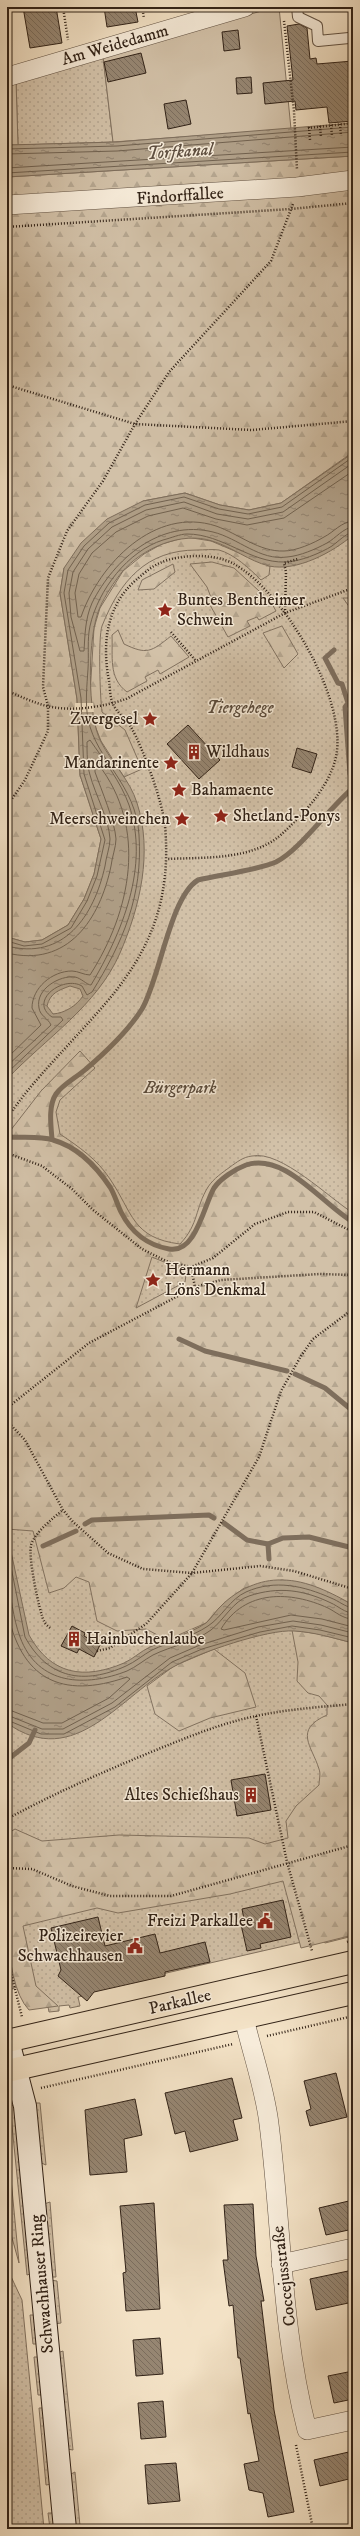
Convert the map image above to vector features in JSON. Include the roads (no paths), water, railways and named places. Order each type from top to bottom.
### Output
[{"type":"main road","name":"Parkallee","points":[[7,2040],[353,1962]]},
{"type":"main road","name":"Parkallee","points":[[11,2070],[353,1993]]},
{"type":"main road","name":"Schwachhauser Ring","points":[[7,2040],[11,2070],[22,2092],[26,2106],[65,2529]]},
{"type":"street","name":"Am Weidedamm","points":[[7,77],[245,7]]},
{"type":"street","name":"Findorffallee","points":[[7,205],[297,187],[353,180]]},
{"type":"street","name":"Coccejusstraße","points":[[244,2018],[269,2123],[280,2264],[301,2406],[308,2430],[353,2420]]},
{"type":"street","points":[[280,2264],[353,2248]]},
{"type":"lane","points":[[296,7],[298,17],[317,26],[318,41],[349,38]]},
{"type":"water","name":"Torfkanal","points":[[353,123],[353,156],[7,177],[7,145],[117,142]]},
{"type":"water","points":[[353,453],[353,535],[335,548],[303,563],[280,567],[262,564],[212,541],[200,538],[176,540],[151,549],[130,563],[116,580],[100,607],[93,636],[91,655],[90,675],[93,714],[96,730],[101,742],[130,787],[137,803],[142,822],[144,841],[142,879],[127,935],[110,972],[98,989],[70,1020],[7,1079],[7,937],[25,942],[42,940],[68,925],[84,899],[94,874],[101,839],[80,775],[77,699],[60,593],[64,568],[81,543],[107,519],[143,501],[185,493],[220,505],[249,510],[281,503]],"holes":[[[70,986],[80,989],[83,996],[74,1006],[66,1011],[53,1014],[47,1006],[50,998],[59,991]]]},
{"type":"water","points":[[7,1533],[29,1635],[48,1659],[58,1666],[70,1670],[82,1672],[95,1671],[124,1663],[150,1647],[200,1627],[210,1619],[222,1605],[249,1586],[274,1580],[301,1582],[328,1592],[353,1605],[353,1643],[316,1634],[282,1631],[233,1643],[175,1666],[155,1678],[96,1723],[76,1734],[54,1739],[32,1736],[7,1723]]},
{"type":"waterway","points":[[334,650],[325,658],[338,683],[342,684],[348,703],[345,707],[350,774],[353,777]]},
{"type":"waterway","points":[[52,1139],[51,1110],[53,1099],[62,1087],[86,1069],[109,1048],[142,1009],[173,920],[188,889],[198,880],[249,870],[276,862],[304,839],[334,806],[353,788]]},
{"type":"waterway","points":[[11,1137],[48,1139],[62,1143],[78,1152],[99,1172],[110,1187],[121,1212],[130,1226],[147,1241],[169,1249],[178,1249],[186,1244],[198,1227],[214,1188],[228,1175],[246,1165],[261,1163],[275,1166],[289,1173],[353,1222]]},
{"type":"waterway","points":[[179,1339],[205,1351],[287,1371]]},
{"type":"waterway","points":[[295,1374],[325,1388],[353,1411]]},
{"type":"waterway","points":[[85,1524],[92,1520],[209,1515],[214,1518]]},
{"type":"waterway","points":[[224,1523],[247,1540],[268,1544],[283,1538],[309,1537],[353,1548]]},
{"type":"waterway","points":[[43,1546],[76,1531]]},
{"type":"waterway","points":[[268,1544],[269,1559]]},
{"type":"waterway","points":[[7,1760],[29,1743],[35,1730]]},
{"type":"place","name":"Buntes Bentheimer Schwein","points":[[165,610]]},
{"type":"place","name":"Zwergesel","points":[[150,719]]},
{"type":"place","name":"Wildhaus","points":[[194,752]]},
{"type":"place","name":"Mandarinente","points":[[171,763]]},
{"type":"place","name":"Bahamaente","points":[[179,790]]},
{"type":"place","name":"Shetland-Ponys","points":[[221,816]]},
{"type":"place","name":"Meerschweinchen","points":[[182,819]]},
{"type":"place","name":"Hermann Löns Denkmal","points":[[153,1280]]},
{"type":"place","name":"Hainbuchenlaube","points":[[74,1639]]},
{"type":"place","name":"Altes Schießhaus","points":[[251,1795]]},
{"type":"place","name":"Freizi Parkallee","points":[[265,1921]]},
{"type":"place","name":"Polizeirevier Schwachhausen","points":[[135,1946]]},
{"type":"park label","name":"Tiergehege","points":[[240,708]]},
{"type":"park label","name":"Bürgerpark","points":[[180,1088]]}]
